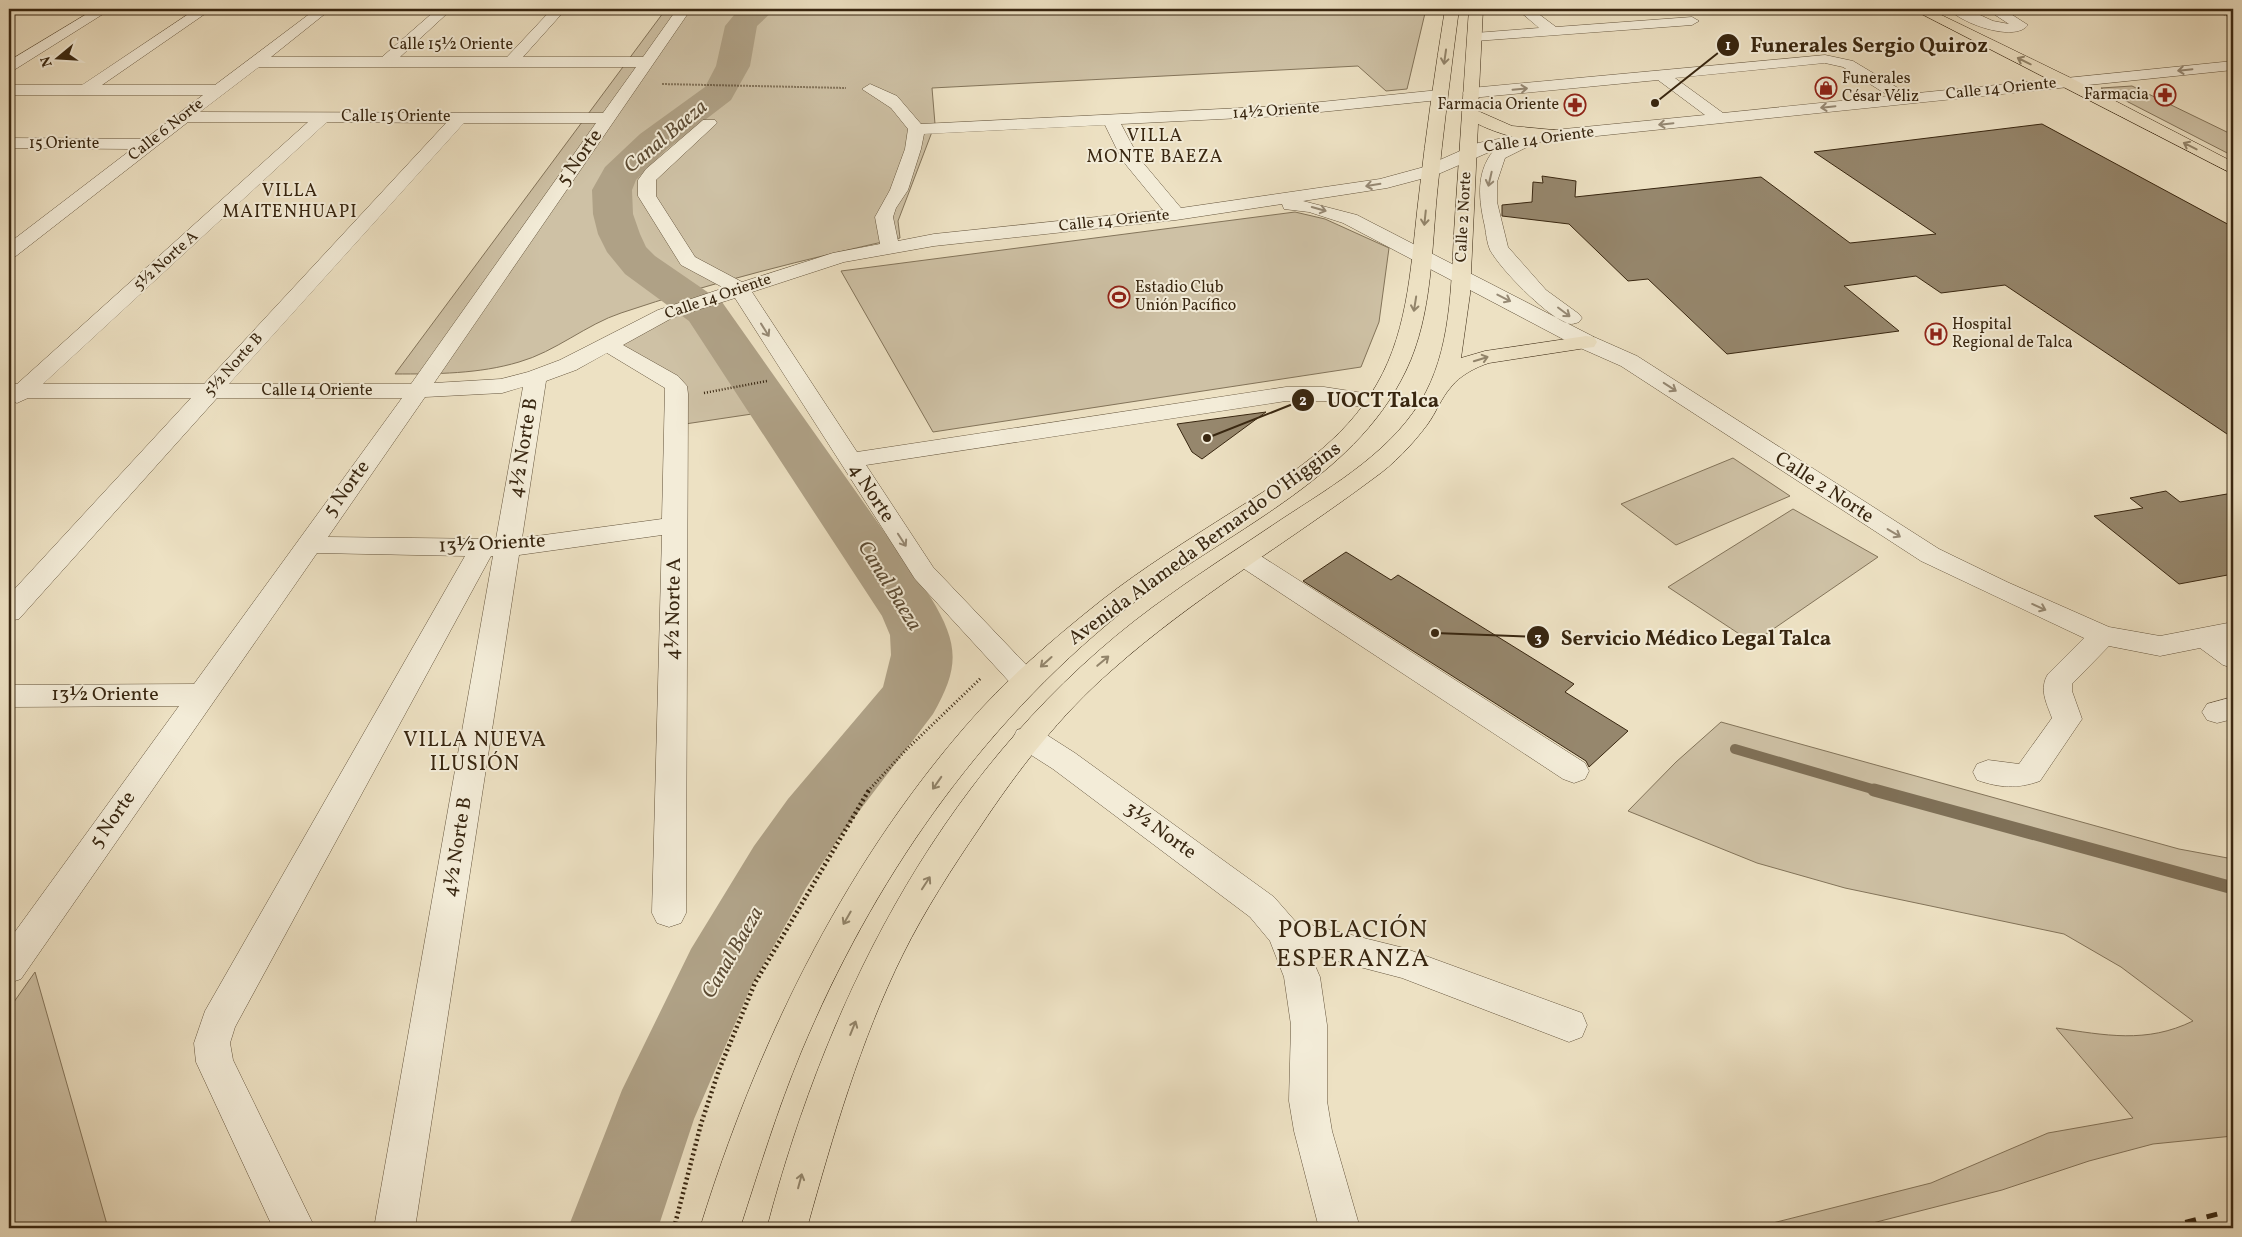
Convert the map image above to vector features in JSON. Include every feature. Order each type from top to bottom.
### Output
[{"type":"main road","name":"Calle 2 Norte","points":[[1421,256],[1439,95],[1452,9]]},
{"type":"main road","name":"Calle 2 Norte","points":[[1461,276],[1476,9]]},
{"type":"main road","points":[[1919,9],[2068,82],[2233,169]]},
{"type":"main road","points":[[1470,113],[1487,123],[1508,131],[1554,135]]},
{"type":"main road","name":"Avenida Alameda Bernardo O'Higgins","points":[[720,1228],[746,1145],[774,1069],[838,934],[871,878],[942,776],[1025,680],[1070,640],[1139,586],[1327,459],[1368,417],[1390,382],[1408,336],[1417,295],[1421,256]]},
{"type":"main road","name":"Avenida Alameda Bernardo O'Higgins","points":[[787,1228],[807,1152],[832,1080],[889,949],[919,894],[985,793],[1028,738],[1066,695],[1100,664],[1143,628],[1342,491],[1397,447],[1426,411],[1448,366],[1453,344],[1461,276]]},
{"type":"main road","points":[[1440,384],[1468,363],[1485,357],[1586,342]]},
{"type":"street","points":[[9,67],[104,9]]},
{"type":"street","points":[[85,90],[205,9]]},
{"type":"street","name":"Calle 6 Norte","points":[[13,245],[149,144],[324,9]]},
{"type":"street","points":[[386,62],[445,9]]},
{"type":"street","points":[[511,62],[559,9]]},
{"type":"street","name":"5 Norte","points":[[9,968],[307,545],[418,391],[684,9]]},
{"type":"street","points":[[1524,9],[1552,31]]},
{"type":"street","points":[[1956,9],[2002,28],[2021,25],[1992,9]]},
{"type":"street","points":[[1475,37],[1692,21]]},
{"type":"street","points":[[1471,93],[1820,60],[1838,61],[1851,66],[1906,99]]},
{"type":"street","name":"Calle 15½ Oriente","points":[[254,62],[647,62]]},
{"type":"street","name":"Calle 14 Oriente","points":[[14,395],[210,391],[418,391],[483,388],[536,377],[568,365],[608,345],[635,328],[665,314],[711,298],[813,264],[890,247],[952,238],[1176,214],[1236,206],[1267,199],[1381,184],[1430,171],[1468,152],[1492,144],[1554,135],[2233,66]]},
{"type":"street","points":[[1661,75],[1720,118]]},
{"type":"street","points":[[870,89],[886,94],[924,128],[913,149],[899,190],[887,208],[884,217],[890,247]]},
{"type":"street","points":[[9,90],[218,90]]},
{"type":"street","name":"14½ Oriente","points":[[924,128],[1281,111],[1439,95]]},
{"type":"street","name":"Calle 15 Oriente","points":[[184,117],[608,118]]},
{"type":"street","name":"5½ Norte A","points":[[14,395],[322,117]]},
{"type":"street","name":"5½ Norte B","points":[[9,612],[459,118]]},
{"type":"street","points":[[1110,120],[1131,160],[1176,214]]},
{"type":"street","points":[[708,123],[652,173],[647,180],[648,196],[688,261],[740,289]]},
{"type":"street","points":[[1534,138],[1502,151],[1497,157],[1488,182],[1488,202],[1499,248],[1539,294],[1629,361]]},
{"type":"street","name":"15 Oriente","points":[[9,144],[149,144]]},
{"type":"street","name":"Calle 2 Norte","points":[[1236,206],[1276,204],[1312,207],[1350,219],[1586,342],[1629,361],[1930,555],[2103,635],[2160,646],[2233,632]]},
{"type":"street","name":"4 Norte","points":[[740,289],[794,376],[924,573],[1025,680]]},
{"type":"street","name":"4½ Norte A","points":[[608,345],[676,386],[669,913]]},
{"type":"street","name":"4½ Norte B","points":[[394,1228],[495,548],[536,377]]},
{"type":"street","points":[[849,460],[1286,394],[1324,394],[1376,402]]},
{"type":"street","name":"13½ Oriente","points":[[307,545],[495,548],[675,525]]},
{"type":"street","points":[[294,1228],[215,1062],[212,1043],[218,1023],[495,548]]},
{"type":"street","points":[[1244,558],[1574,771]]},
{"type":"street","points":[[1988,772],[2017,776],[2029,773],[2067,719],[2057,692],[2058,681],[2103,635]]},
{"type":"street","points":[[2205,637],[2233,658]]},
{"type":"street","name":"13½ Oriente","points":[[9,696],[201,695]]},
{"type":"street","name":"3½ Norte","points":[[1028,738],[1064,761],[1262,907],[1284,934],[1302,977],[1309,1025],[1308,1101],[1313,1131],[1339,1228]]},
{"type":"street","points":[[1284,934],[1404,963],[1570,1025]]},
{"type":"path","points":[[2211,9],[2233,18]]},
{"type":"path","points":[[632,84],[698,83],[870,89]]},
{"type":"path","points":[[724,388],[794,376]]},
{"type":"shaded area","points":[[666,9],[1426,9],[1407,89],[1386,91],[1358,66],[932,88],[935,124],[898,221],[900,238],[760,272],[690,291],[621,313],[596,324],[545,352],[519,362],[473,371],[395,374]]},
{"type":"shaded area","points":[[2132,86],[2233,135],[2233,156],[2101,88]]},
{"type":"shaded area","name":"Estadio Club Unión Pacífico","points":[[1295,212],[1325,219],[1389,248],[1379,322],[1361,367],[933,432],[841,271]]},
{"type":"shaded area","points":[[684,311],[716,352],[752,414],[685,424],[684,386],[619,345]]},
{"type":"shaded area","points":[[1733,458],[1790,496],[1676,545],[1621,504]]},
{"type":"shaded area","points":[[1793,509],[1878,557],[1753,643],[1668,587]]},
{"type":"shaded area","points":[[1721,722],[2179,849],[2233,859],[2233,1136],[2153,1144],[2089,1161],[2002,1190],[1853,1228],[1753,1228],[1931,1183],[2048,1133],[2133,1118],[2056,1028],[2125,1036],[2159,1033],[2193,1021],[2121,967],[2064,934],[1845,888],[1757,863],[1628,811],[1676,762]]},
{"type":"shaded area","points":[[35,972],[108,1228],[9,1228],[9,1009]]},
{"type":"building","points":[[2042,124],[2233,227],[2233,438],[2005,285],[1941,293],[1916,276],[1844,286],[1899,331],[1727,354],[1648,279],[1628,281],[1569,224],[1502,216],[1502,205],[1532,202],[1533,182],[1543,183],[1542,176],[1576,181],[1575,197],[1761,177],[1850,243],[1936,234],[1814,152]]},
{"type":"building","points":[[1266,412],[1202,459],[1192,452],[1177,424]]},
{"type":"building","points":[[2166,491],[2180,502],[2233,493],[2233,574],[2179,584],[2094,516],[2143,508],[2130,498]]},
{"type":"building","points":[[1346,552],[1391,580],[1398,575],[1574,684],[1565,692],[1628,731],[1589,767],[1586,761],[1303,581]]},
{"type":"waterway","name":"Canal Baeza","points":[[613,1228],[652,1119],[718,973],[780,867],[813,819],[910,698],[921,665],[922,645],[920,635],[910,612],[706,312],[640,265],[628,252],[619,234],[613,214],[612,190],[619,175],[653,142],[719,93],[733,66],[741,26],[746,18],[760,9]]},
{"type":"waterway","points":[[1735,749],[1879,791]]},
{"type":"waterway","points":[[1874,790],[2233,888]]},
{"type":"railway","points":[[2164,1228],[2233,1210]]},
{"type":"place","name":"Funerales César Véliz","points":[[1826,88]]},
{"type":"place","name":"Farmacia","points":[[2165,95]]},
{"type":"place","name":"Funerales Sergio Quiroz","points":[[1655,103]]},
{"type":"place","name":"Farmacia Oriente","points":[[1575,105]]},
{"type":"place","name":"Estadio Club Unión Pacífico","points":[[1119,297]]},
{"type":"place","name":"Hospital Regional de Talca","points":[[1936,334]]},
{"type":"place","name":"UOCT Talca","points":[[1207,438]]},
{"type":"place","name":"Servicio Médico Legal Talca","points":[[1435,633]]},
{"type":"district","name":"VILLA MONTE BAEZA","points":[[1155,146]]},
{"type":"district","name":"VILLA MAITENHUAPI","points":[[290,201]]},
{"type":"district","name":"VILLA NUEVA ILUSIÓN","points":[[475,752]]},
{"type":"district","name":"POBLACIÓN ESPERANZA","points":[[1353,944]]}]
